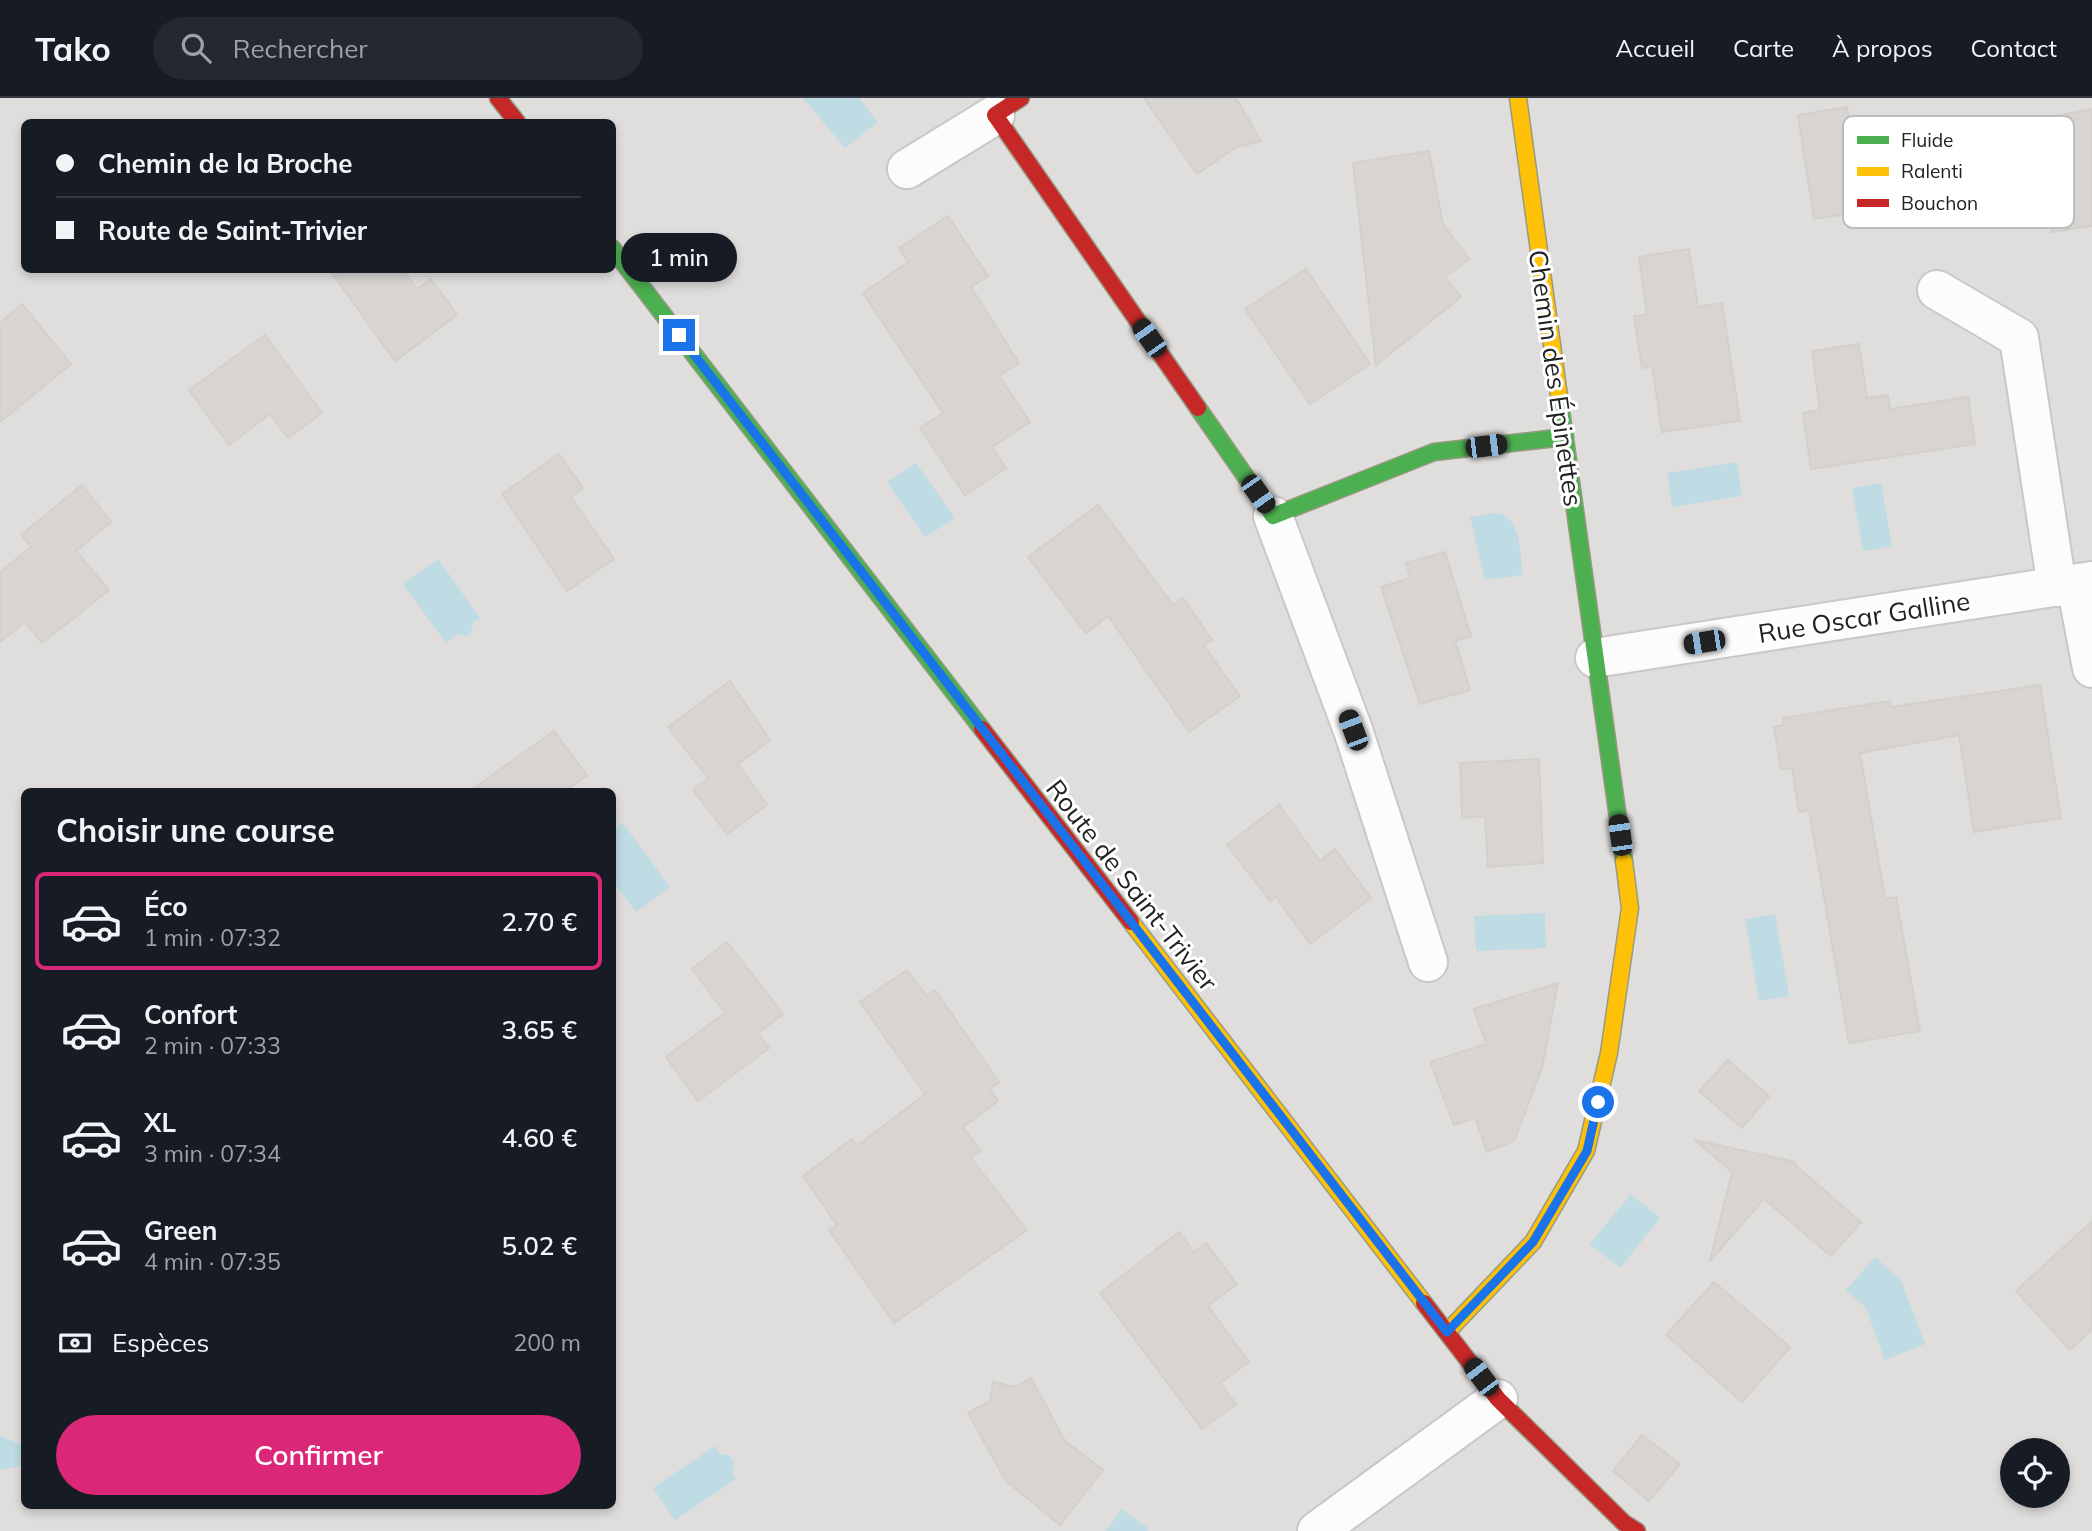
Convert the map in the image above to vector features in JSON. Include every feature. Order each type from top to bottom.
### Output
[{"type":"street","points":[[498,98],[515,119]]},
{"type":"street","name":"Chemin des Épinettes","points":[[1447,1332],[1533,1242],[1587,1151],[1609,1053],[1630,908],[1517,98]]},
{"type":"street","points":[[908,169],[1008,106],[1273,516],[1353,730],[1428,962]]},
{"type":"street","name":"Route de Saint-Trivier","points":[[616,252],[1498,1399],[1624,1522],[1637,1531]]},
{"type":"street","points":[[1937,290],[2019,338],[2092,668]]},
{"type":"street","points":[[1273,516],[1434,452],[1564,437]]},
{"type":"street","name":"Rue Oscar Galline","points":[[1595,658],[2075,584]]},
{"type":"street","points":[[1317,1531],[1498,1399]]},
{"type":"shaded area","points":[[0,98],[2092,98],[2092,1531],[0,1531]]},
{"type":"water","points":[[803,98],[859,98],[878,122],[845,148]]},
{"type":"water","points":[[1737,462],[1742,496],[1672,507],[1667,473]]},
{"type":"water","points":[[916,463],[955,518],[925,537],[887,482]]},
{"type":"water","points":[[1881,483],[1892,546],[1863,551],[1852,488]]},
{"type":"water","points":[[1494,513],[1503,515],[1515,527],[1523,575],[1485,580],[1470,517]]},
{"type":"water","points":[[438,559],[480,618],[472,624],[473,629],[467,636],[456,635],[446,643],[403,584]]},
{"type":"water","points":[[623,823],[670,887],[636,912],[616,885],[616,829]]},
{"type":"water","points":[[1545,913],[1546,948],[1476,951],[1474,916]]},
{"type":"water","points":[[1775,914],[1789,996],[1759,1001],[1745,919]]},
{"type":"water","points":[[1631,1194],[1660,1218],[1620,1268],[1590,1244]]},
{"type":"water","points":[[1875,1257],[1901,1280],[1925,1344],[1885,1360],[1866,1308],[1846,1290]]},
{"type":"water","points":[[0,1436],[21,1445],[21,1456],[20,1466],[0,1470]]},
{"type":"water","points":[[715,1446],[720,1454],[729,1455],[732,1459],[732,1473],[736,1479],[675,1520],[653,1488]]},
{"type":"water","points":[[1122,1509],[1149,1529],[1105,1531]]},
{"type":"building","points":[[1144,98],[1236,98],[1261,141],[1236,147],[1197,174]]},
{"type":"building","points":[[1847,107],[1848,116],[1843,116],[1843,214],[1814,219],[1798,115]]},
{"type":"building","points":[[2092,109],[2092,226],[2051,232],[2050,228],[2074,228],[2074,116],[2053,116]]},
{"type":"building","points":[[1429,151],[1443,224],[1469,259],[1445,277],[1461,297],[1376,365],[1353,163]]},
{"type":"building","points":[[948,216],[988,276],[971,287],[1019,363],[999,376],[1030,422],[992,447],[1006,468],[965,495],[920,428],[943,413],[863,293],[908,262],[899,248]]},
{"type":"building","points":[[1689,249],[1698,307],[1722,303],[1740,421],[1662,432],[1652,366],[1642,368],[1634,316],[1647,315],[1639,257]]},
{"type":"building","points":[[1306,269],[1370,364],[1310,404],[1245,309]]},
{"type":"building","points":[[332,273],[405,273],[417,289],[431,279],[457,315],[395,361]]},
{"type":"building","points":[[22,304],[71,364],[0,422],[0,323]]},
{"type":"building","points":[[265,335],[322,413],[288,438],[270,414],[229,445],[189,390]]},
{"type":"building","points":[[1859,344],[1867,398],[1888,395],[1890,409],[1968,397],[1975,444],[1811,469],[1803,413],[1820,410],[1812,351]]},
{"type":"building","points":[[559,454],[583,488],[571,497],[614,559],[567,591],[502,494]]},
{"type":"building","points":[[82,485],[111,522],[76,551],[109,590],[42,643],[25,622],[0,642],[0,572],[31,547],[21,535]]},
{"type":"building","points":[[1098,505],[1173,605],[1183,598],[1212,640],[1204,646],[1240,696],[1189,732],[1108,616],[1086,633],[1028,557]]},
{"type":"building","points":[[1445,552],[1471,636],[1455,641],[1470,690],[1420,704],[1381,587],[1411,578],[1406,563]]},
{"type":"building","points":[[730,681],[770,740],[738,764],[767,805],[727,834],[693,790],[708,778],[668,727]]},
{"type":"building","points":[[2040,685],[2061,818],[1974,832],[1959,735],[1860,753],[1885,899],[1896,897],[1920,1031],[1849,1043],[1809,810],[1799,812],[1792,768],[1781,769],[1774,727],[1784,725],[1783,718],[1890,701],[1891,707]]},
{"type":"building","points":[[554,731],[587,775],[569,788],[474,788]]},
{"type":"building","points":[[1539,759],[1543,863],[1488,867],[1485,816],[1462,818],[1460,763]]},
{"type":"building","points":[[1279,805],[1320,861],[1335,849],[1371,898],[1310,944],[1276,897],[1270,901],[1227,845]]},
{"type":"building","points":[[727,942],[783,1014],[758,1033],[769,1048],[698,1101],[666,1057],[725,1013],[692,969]]},
{"type":"building","points":[[907,970],[927,996],[935,990],[999,1082],[990,1089],[998,1101],[963,1127],[981,1151],[971,1158],[1027,1230],[894,1323],[829,1230],[837,1225],[803,1176],[852,1139],[857,1146],[925,1094],[860,1002]]},
{"type":"building","points":[[1558,983],[1542,1068],[1514,1141],[1487,1152],[1475,1118],[1454,1125],[1430,1062],[1486,1044],[1474,1009]]},
{"type":"building","points":[[1728,1060],[1769,1096],[1742,1128],[1699,1091]]},
{"type":"building","points":[[1695,1140],[1795,1162],[1794,1164],[1861,1222],[1831,1256],[1764,1199],[1710,1261],[1732,1172]]},
{"type":"building","points":[[2092,1221],[2092,1329],[2070,1350],[2016,1291]]},
{"type":"building","points":[[1179,1232],[1194,1252],[1206,1243],[1237,1284],[1208,1306],[1249,1362],[1220,1383],[1236,1404],[1202,1429],[1100,1293]]},
{"type":"building","points":[[1714,1282],[1790,1347],[1742,1402],[1666,1335]]},
{"type":"building","points":[[1031,1378],[1065,1441],[1103,1470],[1060,1525],[1006,1481],[968,1413],[990,1401],[993,1382],[1015,1387]]},
{"type":"building","points":[[1642,1435],[1680,1464],[1649,1501],[1613,1471]]},
{"type":"traffic: fast","points":[[616,253],[982,729]]},
{"type":"traffic: fast","points":[[1559,396],[1624,861]]},
{"type":"traffic: fast","points":[[1198,408],[1273,516],[1434,452],[1565,437]]},
{"type":"traffic: slow","points":[[1518,98],[1559,396]]},
{"type":"traffic: slow","points":[[1447,1332],[1533,1242],[1586,1151],[1609,1053],[1630,908],[1624,861]]},
{"type":"traffic: slow","points":[[1131,922],[1424,1303]]},
{"type":"traffic: jam","points":[[498,98],[515,119]]},
{"type":"traffic: jam","points":[[1021,98],[995,115],[1198,408]]},
{"type":"traffic: jam","points":[[982,729],[1131,922]]},
{"type":"traffic: jam","points":[[1424,1303],[1498,1399],[1624,1523],[1637,1531]]},
{"type":"route","points":[[679,335],[1447,1332],[1533,1242],[1587,1151],[1598,1102]]}]
